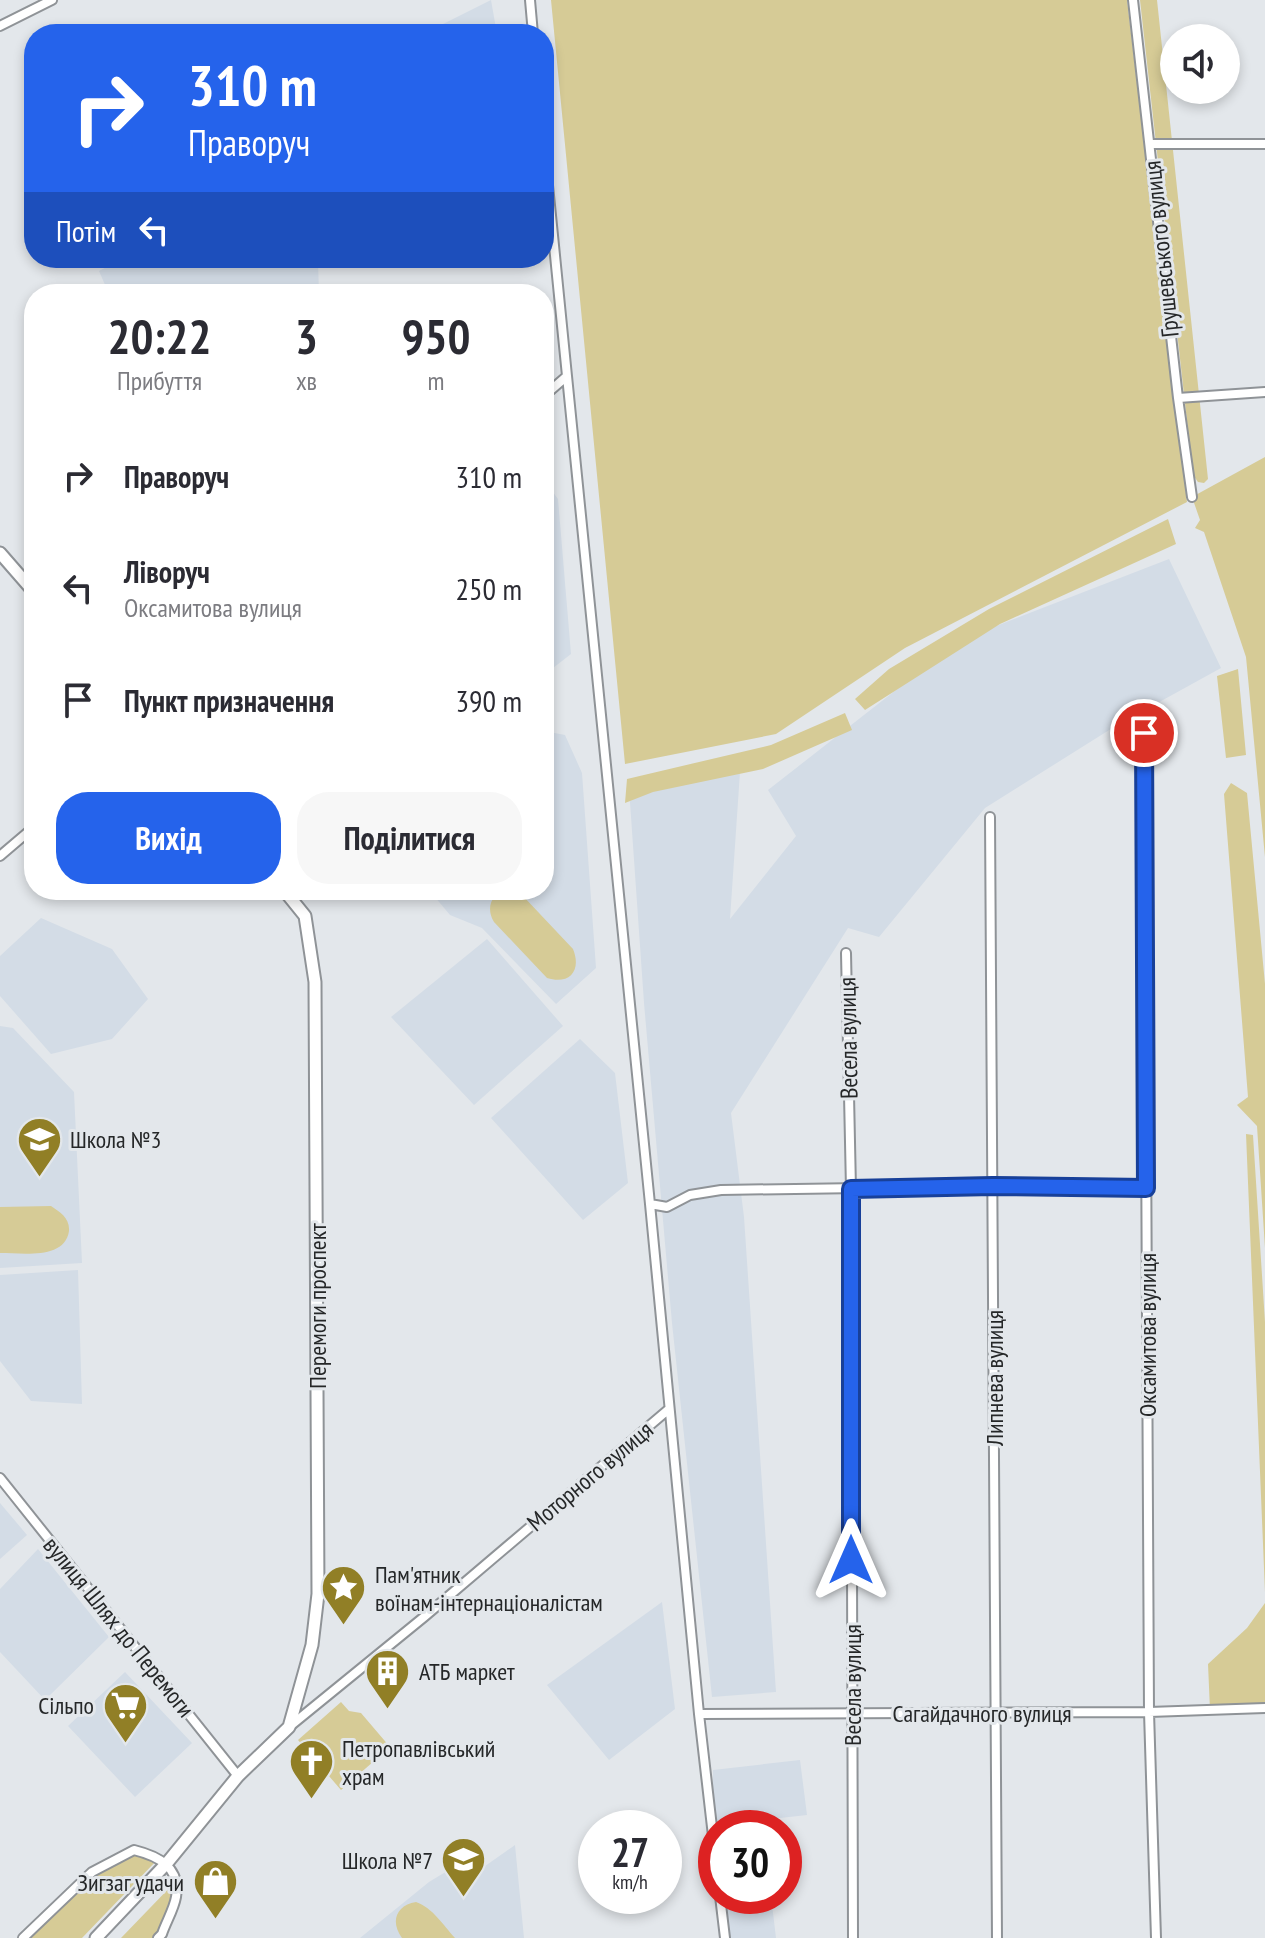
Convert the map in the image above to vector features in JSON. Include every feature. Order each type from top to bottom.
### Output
[{"type":"street","points":[[0,26],[52,0]]},
{"type":"street","points":[[530,0],[532,24]]},
{"type":"street","name":"Грушевського вулиця","points":[[1133,0],[1192,497]]},
{"type":"street","points":[[1150,144],[1265,144]]},
{"type":"street","points":[[554,245],[710,1810]]},
{"type":"street","points":[[554,387],[567,376]]},
{"type":"street","points":[[1178,398],[1265,392]]},
{"type":"street","points":[[0,553],[24,581]]},
{"type":"street","name":"Оксамитова вулиця","points":[[1144,733],[1149,1712],[1156,1938]]},
{"type":"street","name":"Липнева вулиця","points":[[990,817],[997,1938]]},
{"type":"street","points":[[0,856],[24,836]]},
{"type":"street","name":"Перемоги проспект","points":[[289,1727],[312,1645],[318,1594],[315,982],[305,916],[292,900]]},
{"type":"street","name":"Весела вулиця","points":[[846,953],[851,1189],[853,1938]]},
{"type":"street","points":[[650,1204],[667,1207],[690,1195],[721,1190],[993,1186],[1146,1188]]},
{"type":"street","name":"Моторного вулиця","points":[[289,1727],[440,1604],[669,1409]]},
{"type":"street","name":"вулиця Шлях до Перемоги","points":[[0,1478],[238,1776]]},
{"type":"street","name":"Сагайдачного вулиця","points":[[699,1714],[1149,1712],[1265,1708]]},
{"type":"street","points":[[96,1938],[167,1863],[238,1776],[289,1727]]},
{"type":"street","points":[[23,1938],[92,1872],[134,1850],[167,1863],[176,1881],[176,1897],[158,1938]]},
{"type":"street","points":[[722,1914],[725,1938]]},
{"type":"shaded area","points":[[491,0],[495,24],[443,24]]},
{"type":"shaded area","points":[[551,0],[1127,0],[1187,502],[905,648],[776,734],[625,764]]},
{"type":"shaded area","points":[[1140,0],[1157,0],[1160,104],[1168,104],[1208,479],[1204,483],[1198,482],[1193,475]]},
{"type":"shaded area","points":[[105,268],[318,268],[319,284],[105,284],[99,271]]},
{"type":"shaded area","points":[[1265,457],[1265,857],[1246,657],[1204,532],[1195,528],[1200,520],[1192,497]]},
{"type":"shaded area","points":[[554,494],[558,499],[571,654],[554,667]]},
{"type":"shaded area","points":[[1168,519],[1176,544],[1000,624],[865,710],[855,699],[889,669],[989,609]]},
{"type":"shaded area","points":[[1169,559],[1221,668],[1114,727],[985,808],[879,937],[848,928],[731,1113],[744,1217],[776,1692],[712,1697],[672,1323],[629,788],[740,772],[730,919],[796,836],[768,790],[960,640]]},
{"type":"shaded area","points":[[1238,669],[1246,755],[1226,758],[1217,676]]},
{"type":"shaded area","points":[[845,713],[852,730],[763,769],[653,792],[625,803],[627,779],[771,745]]},
{"type":"shaded area","points":[[554,733],[565,735],[582,773],[596,968],[556,1004],[482,928],[450,915],[437,900],[554,900]]},
{"type":"shaded area","points":[[1231,783],[1247,793],[1265,984],[1265,1248],[1257,1126],[1237,1105],[1248,1097],[1224,794]]},
{"type":"shaded area","points":[[527,900],[573,949],[576,964],[572,974],[562,980],[547,978],[494,922],[490,911],[492,901]]},
{"type":"shaded area","points":[[41,918],[112,949],[148,999],[112,1039],[51,1054],[0,996],[0,956]]},
{"type":"shaded area","points":[[487,939],[563,1026],[474,1105],[391,1017]]},
{"type":"shaded area","name":"Школа №3","points":[[0,1026],[13,1028],[74,1092],[82,1263],[0,1268]]},
{"type":"shaded area","points":[[580,1039],[615,1073],[628,1183],[583,1220],[491,1118]]},
{"type":"shaded area","points":[[1246,1134],[1253,1135],[1265,1322],[1265,1592]]},
{"type":"shaded area","points":[[51,1206],[64,1216],[69,1226],[66,1240],[60,1247],[41,1253],[0,1253],[0,1207]]},
{"type":"shaded area","points":[[78,1270],[82,1404],[31,1401],[0,1361],[0,1275]]},
{"type":"shaded area","points":[[0,1503],[27,1535],[0,1559]]},
{"type":"shaded area","points":[[38,1549],[109,1637],[45,1700],[0,1652],[0,1589]]},
{"type":"shaded area","points":[[662,1602],[675,1709],[609,1760],[547,1685]]},
{"type":"shaded area","points":[[1265,1603],[1265,1708],[1210,1710],[1208,1664],[1247,1628]]},
{"type":"shaded area","points":[[125,1672],[192,1743],[135,1797],[68,1726]]},
{"type":"shaded area","points":[[341,1702],[349,1711],[361,1713],[390,1747],[341,1790],[298,1740]]},
{"type":"shaded area","points":[[800,1760],[807,1815],[802,1816],[802,1810],[712,1810],[713,1770]]},
{"type":"shaded area","name":"Школа №7","points":[[515,1845],[524,1938],[360,1938],[429,1882],[452,1868],[461,1883]]},
{"type":"shaded area","points":[[134,1850],[158,1859],[82,1938],[23,1938],[92,1872]]},
{"type":"shaded area","points":[[176,1881],[176,1897],[158,1938],[121,1938]]},
{"type":"shaded area","points":[[416,1902],[433,1913],[455,1938],[402,1938],[396,1926],[397,1915],[404,1907]]},
{"type":"shaded area","points":[[724,1914],[773,1914],[776,1938],[727,1938]]},
{"type":"place","name":"Школа №3","points":[[39,1178]]},
{"type":"place","name":"Пам'ятник воїнам-інтернаціоналістам","points":[[344,1627]]},
{"type":"place","name":"АТБ маркет","points":[[388,1710]]},
{"type":"place","name":"Сільпо","points":[[125,1744]]},
{"type":"place","name":"Петропавлівський храм","points":[[311,1801]]},
{"type":"place","name":"Школа №7","points":[[464,1899]]},
{"type":"place","name":"Зигзаг удачи","points":[[215,1921]]},
{"type":"route","points":[[851,1560],[851,1189],[993,1186],[1146,1188],[1144,733]]}]
